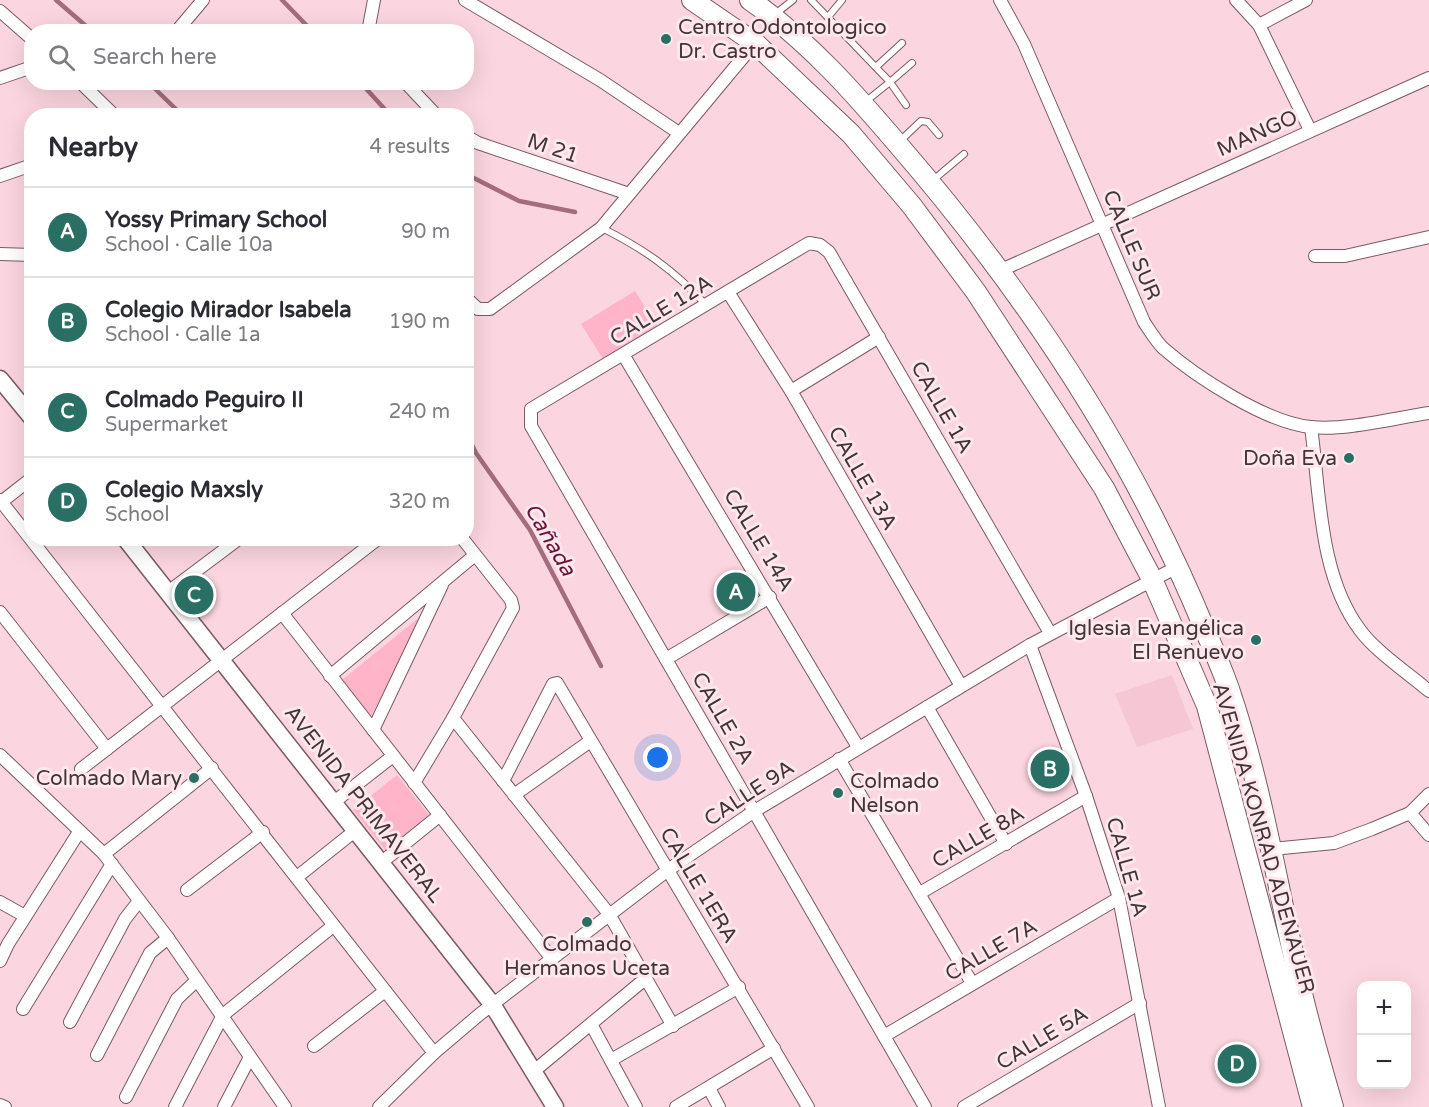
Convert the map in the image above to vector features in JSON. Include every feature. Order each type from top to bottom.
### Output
[{"type":"main road","name":"AVENIDA KONRAD ADENAUER","points":[[692,0],[755,43],[851,134],[912,206],[976,292],[1104,488],[1152,579],[1207,706],[1312,1107]]},
{"type":"main road","name":"AVENIDA KONRAD ADENAUER","points":[[750,0],[773,16],[864,104],[930,182],[999,271],[1073,379],[1132,475],[1179,566],[1231,695],[1272,849],[1301,991],[1333,1107]]},
{"type":"street","points":[[183,24],[203,0]]},
{"type":"street","points":[[370,24],[374,0]]},
{"type":"street","points":[[465,0],[600,80],[679,133]]},
{"type":"street","name":"CALLE SUR","points":[[1000,0],[1024,44],[1144,322],[1161,346],[1183,365],[1264,414],[1311,427]]},
{"type":"street","points":[[1236,0],[1259,25],[1310,130]]},
{"type":"street","points":[[1259,25],[1306,0]]},
{"type":"street","points":[[0,11],[24,32]]},
{"type":"street","points":[[474,305],[478,309],[490,309],[602,228],[755,43]]},
{"type":"street","points":[[0,78],[24,70]]},
{"type":"street","name":"MANGO","points":[[999,271],[1429,78]]},
{"type":"street","points":[[88,90],[108,108]]},
{"type":"street","points":[[413,90],[429,108]]},
{"type":"street","name":"M 21","points":[[474,141],[628,194]]},
{"type":"street","points":[[0,176],[24,168]]},
{"type":"street","points":[[1315,256],[1345,256],[1429,237]]},
{"type":"street","name":"CALLE 12A","points":[[531,409],[624,356],[809,243]]},
{"type":"street","name":"CALLE 1A","points":[[809,243],[820,245],[830,252],[1050,633]]},
{"type":"street","points":[[0,252],[24,254]]},
{"type":"street","name":"CALLE 13A","points":[[728,292],[791,391],[961,686]]},
{"type":"street","points":[[791,391],[879,337]]},
{"type":"street","name":"CALLE 14A","points":[[624,356],[858,747]]},
{"type":"street","points":[[0,379],[24,408]]},
{"type":"street","name":"CALLE 2A","points":[[531,409],[531,426],[925,1107]]},
{"type":"street","points":[[1429,413],[1311,427],[1333,580],[1346,609],[1361,632],[1429,691]]},
{"type":"street","points":[[24,484],[0,502],[24,532]]},
{"type":"street","points":[[35,546],[212,768],[434,1053]]},
{"type":"street","name":"AVENIDA PRIMAVERAL","points":[[131,546],[492,1004],[555,1107]]},
{"type":"street","points":[[168,592],[229,546]]},
{"type":"street","points":[[81,769],[369,546]]},
{"type":"street","points":[[414,783],[453,718],[513,608],[511,600],[468,546]]},
{"type":"street","points":[[330,676],[475,555]]},
{"type":"street","name":"CALLE 9A","points":[[379,1107],[434,1053],[492,1004],[668,870],[753,812],[1050,633],[1179,566]]},
{"type":"street","points":[[373,730],[443,582]]},
{"type":"street","points":[[666,659],[770,597]]},
{"type":"street","points":[[0,612],[107,749]]},
{"type":"street","points":[[282,613],[552,959]]},
{"type":"street","name":"CALLE 1A","points":[[1030,645],[1086,796],[1119,898],[1159,1107]]},
{"type":"street","name":"CALLE 1ERA","points":[[503,781],[553,684],[557,683],[589,742],[739,987],[808,1107]]},
{"type":"street","points":[[927,707],[1006,844]]},
{"type":"street","points":[[453,718],[609,914],[673,1026]]},
{"type":"street","points":[[514,795],[589,742]]},
{"type":"street","points":[[334,802],[393,756]]},
{"type":"street","points":[[839,759],[972,983]]},
{"type":"street","points":[[1,760],[108,859],[168,938],[285,1107]]},
{"type":"street","points":[[23,1009],[108,859],[212,768]]},
{"type":"street","points":[[1272,849],[1334,843],[1410,813],[1429,794]]},
{"type":"street","name":"CALLE 8A","points":[[920,893],[1086,796]]},
{"type":"street","points":[[1410,813],[1429,835]]},
{"type":"street","points":[[382,862],[440,815]]},
{"type":"street","points":[[297,877],[356,830]]},
{"type":"street","points":[[0,961],[25,916],[79,832]]},
{"type":"street","points":[[187,890],[262,832]]},
{"type":"street","name":"CALLE 7A","points":[[884,1036],[1119,898]]},
{"type":"street","points":[[70,1022],[125,919],[139,901]]},
{"type":"street","points":[[0,902],[25,916]]},
{"type":"street","points":[[176,1107],[222,1015],[333,926]]},
{"type":"street","points":[[98,1055],[150,953],[168,938]]},
{"type":"street","points":[[534,1071],[645,979]]},
{"type":"street","points":[[126,1098],[177,999],[196,981]]},
{"type":"street","points":[[611,1060],[739,987]]},
{"type":"street","points":[[314,1046],[385,991]]},
{"type":"street","name":"CALLE 5A","points":[[964,1107],[1140,1003]]},
{"type":"street","points":[[591,1024],[636,1107]]},
{"type":"street","points":[[676,1107],[774,1048]]},
{"type":"street","points":[[224,1107],[250,1057]]},
{"type":"street","points":[[709,1088],[719,1107]]},
{"type":"street","points":[[269,1107],[276,1094]]},
{"type":"street","points":[[0,1105],[5,1107]]},
{"type":"lane","points":[[773,16],[793,0]]},
{"type":"lane","points":[[828,17],[842,0]]},
{"type":"lane","points":[[814,1],[877,66],[906,105]]},
{"type":"lane","points":[[877,66],[902,43]]},
{"type":"lane","points":[[864,104],[912,63]]},
{"type":"lane","points":[[897,143],[921,121],[928,122],[939,135]]},
{"type":"lane","points":[[930,182],[964,154]]},
{"type":"lane","points":[[602,228],[663,263],[680,276],[706,305]]},
{"type":"shaded area","points":[[635,291],[657,326],[603,359],[581,324]]},
{"type":"shaded area","points":[[426,612],[371,716],[342,680]]},
{"type":"shaded area","points":[[1172,675],[1193,729],[1137,747],[1115,694]]},
{"type":"shaded area","points":[[397,775],[430,816],[386,851],[353,810]]},
{"type":"waterway","name":"Cañada","points":[[56,0],[84,24]]},
{"type":"waterway","points":[[282,0],[305,24]]},
{"type":"waterway","name":"Cañada","points":[[156,90],[175,108]]},
{"type":"waterway","points":[[367,90],[384,108]]},
{"type":"waterway","points":[[474,178],[519,201],[575,212]]},
{"type":"waterway","name":"Cañada","points":[[474,449],[530,530],[601,666]]},
{"type":"place","name":"Centro Odontologico Dr. Castro","points":[[666,39]]},
{"type":"place","name":"Doña Eva","points":[[1349,458]]},
{"type":"place","name":"Yossy Primary School","points":[[736,592]]},
{"type":"place","name":"Colmado Peguiro II","points":[[194,595]]},
{"type":"place","name":"Iglesia Evangélica El Renuevo","points":[[1256,640]]},
{"type":"place","name":"Colegio Mirador Isabela","points":[[1050,769]]},
{"type":"place","name":"Colmado Mary","points":[[194,778]]},
{"type":"place","name":"Colmado Nelson","points":[[838,793]]},
{"type":"place","name":"Colmado Hermanos Uceta","points":[[587,922]]},
{"type":"place","name":"Colegio Maxsly","points":[[1237,1064]]}]
